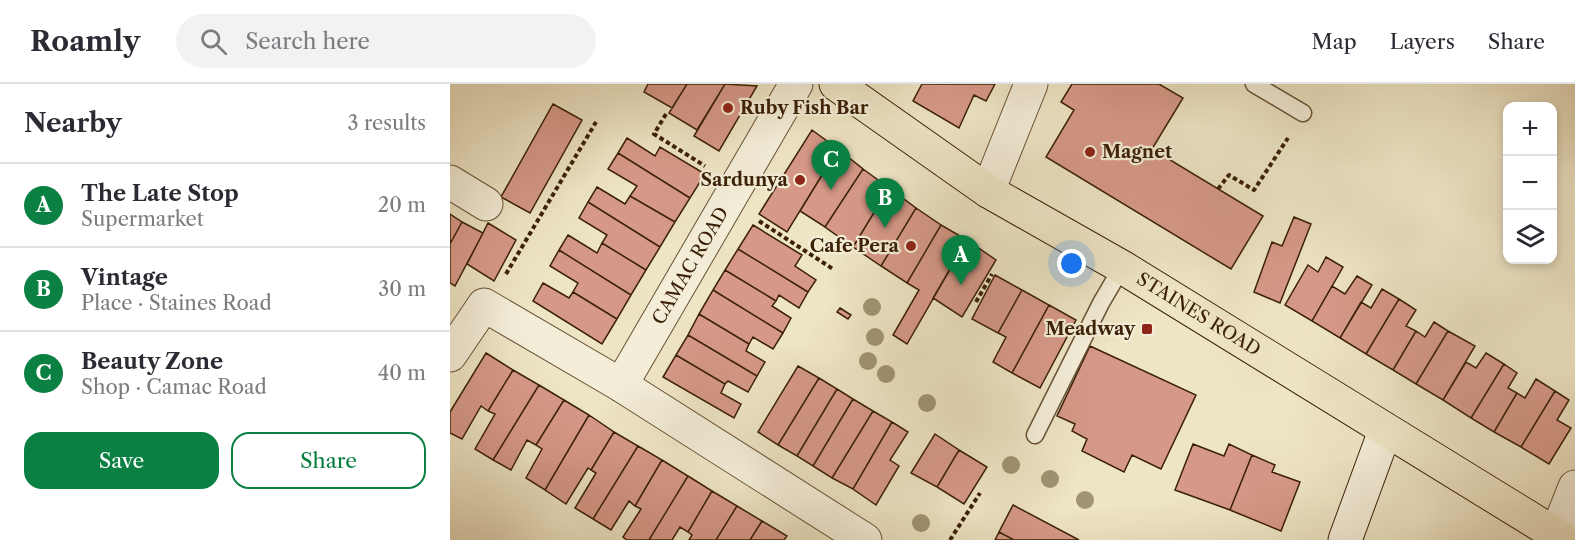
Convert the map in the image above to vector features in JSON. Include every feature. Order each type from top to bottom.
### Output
[{"type":"main road","name":"STAINES ROAD","points":[[836,84],[988,191],[1122,267],[1560,537]]},
{"type":"street","name":"CAMAC ROAD","points":[[621,385],[796,84]]},
{"type":"street","points":[[988,191],[1031,84]]},
{"type":"street","points":[[450,182],[486,204]]},
{"type":"street","points":[[450,355],[484,305],[621,385],[865,540]]},
{"type":"street","points":[[1345,540],[1385,431]]},
{"type":"street","points":[[1560,537],[1575,487]]},
{"type":"lane","points":[[1254,84],[1303,113]]},
{"type":"lane","points":[[1035,435],[1101,303],[1122,267]]},
{"type":"path","points":[[1218,189],[1229,175],[1254,190],[1303,113]]},
{"type":"path","points":[[666,114],[654,134],[708,168]]},
{"type":"path","points":[[487,307],[596,122]]},
{"type":"path","points":[[756,219],[833,269]]},
{"type":"path","points":[[976,302],[992,274]]},
{"type":"path","points":[[950,540],[980,493]]},
{"type":"building","points":[[648,84],[687,84],[672,108],[644,92]]},
{"type":"building","points":[[687,84],[725,84],[697,130],[669,113]]},
{"type":"building","name":"Ruby Fish Bar","points":[[725,84],[757,86],[719,151],[694,136]]},
{"type":"building","points":[[922,84],[995,84],[986,101],[974,95],[959,128],[913,101]]},
{"type":"building","points":[[1072,84],[1159,84],[1183,98],[1152,149],[1263,216],[1231,269],[1046,157],[1074,110],[1061,102]]},
{"type":"building","points":[[553,104],[582,120],[530,213],[501,197]]},
{"type":"building","name":"Sardunya","points":[[812,130],[838,149],[787,232],[759,214]]},
{"type":"building","points":[[627,138],[655,156],[660,147],[705,174],[690,198],[618,153]]},
{"type":"building","points":[[838,149],[863,169],[825,227],[800,211]]},
{"type":"building","points":[[618,153],[690,198],[675,222],[630,196],[637,186],[608,169]]},
{"type":"building","points":[[863,169],[889,188],[853,247],[825,227]]},
{"type":"building","points":[[597,187],[625,204],[630,196],[675,222],[660,247],[588,202]]},
{"type":"building","points":[[889,188],[916,208],[881,266],[853,247]]},
{"type":"building","points":[[588,202],[660,247],[646,270],[602,243],[607,235],[579,218]]},
{"type":"building","name":"Cafe Pera","points":[[916,208],[941,225],[907,283],[881,266]]},
{"type":"building","points":[[450,214],[462,222],[450,244]]},
{"type":"building","points":[[1294,217],[1311,224],[1280,303],[1254,292],[1272,242],[1282,246]]},
{"type":"building","points":[[462,222],[483,233],[455,286],[450,283],[450,244]]},
{"type":"building","points":[[488,223],[516,240],[494,281],[467,264]]},
{"type":"building","points":[[753,225],[802,255],[795,266],[816,280],[808,292],[738,249]]},
{"type":"building","points":[[941,225],[967,240],[907,344],[893,335],[919,290],[907,283]]},
{"type":"building","points":[[568,235],[597,253],[602,243],[646,270],[631,295],[559,250]]},
{"type":"building","points":[[967,240],[996,260],[962,317],[933,298]]},
{"type":"building","points":[[738,249],[808,292],[799,308],[779,295],[776,301],[725,270]]},
{"type":"building","points":[[559,250],[631,295],[617,319],[573,292],[578,283],[550,266]]},
{"type":"building","points":[[1326,257],[1343,267],[1312,321],[1285,305],[1308,265],[1318,272]]},
{"type":"building","points":[[725,270],[776,301],[772,306],[791,318],[783,333],[713,290]]},
{"type":"building","points":[[995,275],[1022,290],[998,333],[972,319]]},
{"type":"building","points":[[1357,276],[1372,285],[1340,338],[1312,321],[1332,286],[1345,294]]},
{"type":"building","points":[[543,283],[569,298],[573,292],[617,319],[602,344],[533,301]]},
{"type":"building","points":[[1382,289],[1399,299],[1366,354],[1340,338],[1361,302],[1371,308]]},
{"type":"building","points":[[713,290],[783,333],[773,349],[753,337],[749,344],[699,314]]},
{"type":"building","points":[[1022,290],[1049,305],[1012,373],[993,362],[1006,337],[998,333]]},
{"type":"building","points":[[1399,299],[1416,310],[1406,326],[1416,331],[1393,370],[1366,354]]},
{"type":"building","points":[[1049,305],[1076,320],[1040,388],[1012,373]]},
{"type":"building","points":[[840,308],[851,315],[848,319],[837,312]]},
{"type":"building","points":[[699,314],[749,344],[746,351],[765,362],[757,376],[688,335]]},
{"type":"building","points":[[1434,322],[1448,331],[1416,384],[1393,370],[1416,331],[1425,337]]},
{"type":"building","points":[[1448,331],[1475,346],[1443,400],[1416,384]]},
{"type":"building","points":[[688,335],[757,376],[748,392],[728,381],[725,384],[676,355]]},
{"type":"building","points":[[1090,346],[1196,395],[1161,469],[1132,455],[1124,472],[1082,451],[1087,439],[1072,431],[1075,424],[1057,416]]},
{"type":"building","points":[[486,353],[513,370],[488,411],[481,406],[462,439],[450,433],[450,412]]},
{"type":"building","points":[[1486,353],[1504,364],[1471,418],[1443,400],[1466,362],[1476,368]]},
{"type":"building","points":[[676,355],[725,384],[721,393],[741,404],[734,418],[663,377]]},
{"type":"building","points":[[1504,364],[1517,373],[1508,388],[1517,393],[1494,432],[1471,418]]},
{"type":"building","points":[[798,366],[819,378],[778,445],[758,432]]},
{"type":"building","points":[[513,370],[539,385],[493,460],[475,449],[495,414],[488,411]]},
{"type":"building","points":[[819,378],[837,389],[797,456],[778,445]]},
{"type":"building","points":[[1536,379],[1555,391],[1521,447],[1494,432],[1517,393],[1525,398]]},
{"type":"building","points":[[539,385],[564,400],[536,445],[527,440],[511,470],[493,460]]},
{"type":"building","points":[[837,389],[853,399],[813,466],[797,456]]},
{"type":"building","points":[[1555,391],[1569,400],[1557,420],[1571,428],[1549,464],[1521,447]]},
{"type":"building","points":[[853,399],[873,411],[832,478],[813,466]]},
{"type":"building","points":[[564,400],[589,415],[545,490],[526,478],[542,449],[536,445]]},
{"type":"building","points":[[873,411],[892,422],[853,489],[832,478]]},
{"type":"building","points":[[589,415],[614,432],[591,470],[588,468],[566,504],[545,490]]},
{"type":"building","points":[[892,422],[908,432],[890,460],[899,466],[876,505],[853,489]]},
{"type":"building","points":[[614,432],[638,446],[593,519],[575,508],[596,473],[591,470]]},
{"type":"building","points":[[935,434],[959,450],[937,487],[911,473]]},
{"type":"building","points":[[1193,444],[1224,456],[1229,444],[1252,455],[1230,510],[1175,490]]},
{"type":"building","points":[[638,446],[662,460],[635,506],[629,501],[611,530],[593,519]]},
{"type":"building","points":[[959,450],[987,467],[964,504],[937,487]]},
{"type":"building","points":[[1252,455],[1275,465],[1272,472],[1300,482],[1281,531],[1230,510]]},
{"type":"building","points":[[662,460],[688,476],[649,540],[627,540],[623,537],[641,509],[635,506]]},
{"type":"building","points":[[688,476],[712,491],[688,532],[680,527],[672,540],[649,540]]},
{"type":"building","points":[[712,491],[737,506],[716,540],[689,540],[692,535],[688,532]]},
{"type":"building","points":[[1013,505],[1079,540],[1014,540],[999,532]]},
{"type":"building","points":[[737,506],[762,521],[750,540],[716,540]]},
{"type":"building","points":[[762,521],[787,536],[784,540],[750,540]]},
{"type":"building","points":[[999,532],[1014,540],[995,540]]},
{"type":"place","name":"Ruby Fish Bar","points":[[728,108]]},
{"type":"place","name":"Magnet","points":[[1090,152]]},
{"type":"place","name":"Sardunya","points":[[800,180]]},
{"type":"place","name":"Beauty Zone","points":[[831,190]]},
{"type":"place","name":"Vintage","points":[[885,228]]},
{"type":"place","name":"Cafe Pera","points":[[911,246]]},
{"type":"place","name":"The Late Stop","points":[[961,285]]},
{"type":"place","name":"Meadway","points":[[1147,329]]}]
